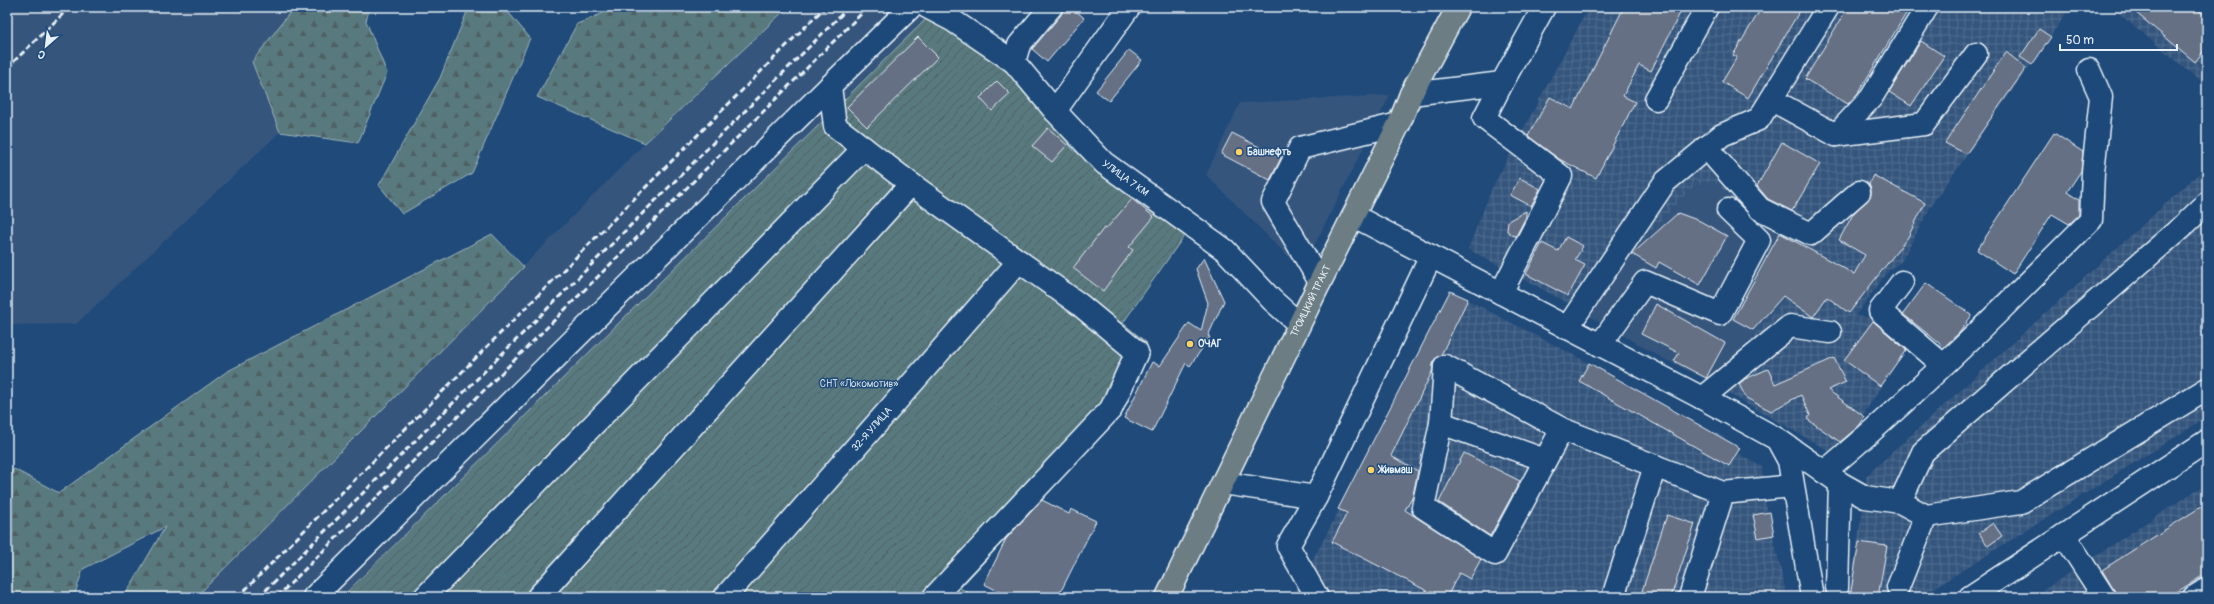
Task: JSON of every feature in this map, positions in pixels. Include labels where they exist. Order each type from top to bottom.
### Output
[{"type":"main road","name":"ТРОИЦКИЙ ТРАКТ","points":[[1167,597],[1299,324],[1399,124],[1411,94],[1458,7]]},
{"type":"street","points":[[314,597],[911,7]]},
{"type":"street","name":"УЛИЦА 7 КМ","points":[[928,7],[952,20],[1014,62],[1055,111],[1104,163],[1225,250],[1272,300],[1299,324]]},
{"type":"street","points":[[1014,62],[1019,45],[1051,7]]},
{"type":"street","points":[[1055,111],[1129,7]]},
{"type":"street","points":[[1501,293],[1561,176],[1484,118],[1544,7]]},
{"type":"street","points":[[1656,99],[1707,7]]},
{"type":"street","points":[[1567,328],[1665,182],[1722,135],[1759,118],[1772,100],[1828,7]]},
{"type":"street","points":[[1836,135],[1871,98],[1927,7]]},
{"type":"street","points":[[1772,100],[1836,135],[1924,124],[1976,54]]},
{"type":"street","points":[[1837,588],[1832,478],[1862,440],[2091,220],[2093,172],[2101,97],[2089,70]]},
{"type":"street","points":[[1411,94],[1502,83]]},
{"type":"street","points":[[830,86],[835,126],[911,184],[1079,304],[1137,352],[1111,409],[934,597]]},
{"type":"street","points":[[1320,282],[1273,202],[1296,155],[1300,148],[1399,124]]},
{"type":"street","points":[[425,597],[864,148]]},
{"type":"street","points":[[1706,148],[1760,209],[1811,234],[1859,192]]},
{"type":"street","points":[[538,597],[911,184]]},
{"type":"street","points":[[1900,502],[1923,452],[2184,225],[2207,202]]},
{"type":"street","points":[[1600,345],[1645,282],[1720,314],[1759,240],[1728,210]]},
{"type":"street","points":[[1354,216],[1702,398],[1777,440],[1832,478],[1865,497],[1900,502],[1926,516],[2021,502],[2207,389]]},
{"type":"street","points":[[1317,597],[1288,546],[1316,497],[1431,256]]},
{"type":"street","name":"32-Я УЛИЦА","points":[[725,597],[1019,261]]},
{"type":"street","points":[[1902,282],[1880,311],[1942,364]]},
{"type":"street","points":[[1702,398],[1790,326],[1830,332]]},
{"type":"street","points":[[1562,429],[1496,554],[1423,507],[1441,423],[1446,366],[1562,429],[1723,493],[1792,486]]},
{"type":"street","points":[[1441,423],[1545,460]]},
{"type":"street","points":[[1777,440],[1789,461],[1792,486],[1812,597]]},
{"type":"street","points":[[1970,597],[2207,441]]},
{"type":"street","points":[[1613,597],[1655,466]]},
{"type":"street","points":[[1223,483],[1316,497]]},
{"type":"street","points":[[1690,597],[1723,493]]},
{"type":"street","points":[[1898,587],[1926,516]]},
{"type":"street","points":[[2064,535],[2104,597]]},
{"type":"street","points":[[2194,597],[2207,589]]},
{"type":"shaded area","points":[[7,7],[294,7],[253,62],[280,132],[76,324],[7,325]]},
{"type":"shaded area","points":[[788,7],[938,7],[342,597],[196,597],[645,143]]},
{"type":"shaded area","points":[[1589,7],[2071,7],[1931,206],[1901,262],[1890,269],[1855,316],[1875,318],[1911,343],[1836,455],[1713,383],[1784,300],[1813,252],[1752,215],[1713,181],[1693,187],[1597,287],[1573,306],[1468,249],[1492,188]]},
{"type":"shaded area","points":[[2111,7],[2207,7],[2207,86]]},
{"type":"shaded area","points":[[1390,95],[1302,270],[1206,175],[1240,103]]},
{"type":"shaded area","points":[[2207,166],[2207,417],[1920,597],[1848,597],[1865,497],[1866,476]]},
{"type":"shaded area","points":[[1713,181],[1752,215],[1813,252],[1784,300],[1713,383],[1662,358],[1584,313],[1597,287],[1693,187]]},
{"type":"shaded area","points":[[1450,291],[1589,363],[1740,448],[1737,453],[1762,467],[1766,504],[1787,597],[1291,597],[1322,543]]},
{"type":"shaded area","points":[[2207,483],[2207,597],[2033,597]]},
{"type":"green space","points":[[294,7],[370,7],[366,21],[387,73],[358,143],[280,132],[252,62]]},
{"type":"green space","points":[[469,7],[504,7],[530,38],[472,173],[402,214],[379,185],[440,78]]},
{"type":"green space","points":[[618,7],[788,7],[645,143],[537,97],[577,24]]},
{"type":"green space","name":"СНТ «Локомотив»","points":[[938,7],[951,7],[1051,117],[1072,149],[1187,232],[1123,323],[1147,343],[1115,420],[960,588],[976,597],[342,597]]},
{"type":"green space","points":[[492,234],[524,267],[196,597],[124,597],[165,527],[83,569],[74,597],[7,597],[7,475],[14,469],[59,493],[226,372]]},
{"type":"building","points":[[1064,7],[1072,7],[1084,18],[1047,62],[1032,49],[1061,15]]},
{"type":"building","points":[[1624,7],[1683,7],[1651,71],[1639,65],[1623,96],[1635,102],[1596,178],[1559,159],[1528,136],[1550,97],[1573,109]]},
{"type":"building","points":[[1762,7],[1802,7],[1748,98],[1722,82],[1737,57],[1733,55]]},
{"type":"building","points":[[1848,7],[1910,7],[1858,93],[1848,104],[1805,79]]},
{"type":"building","points":[[2129,7],[2195,7],[2207,17],[2207,47],[2195,62]]},
{"type":"building","points":[[2039,29],[2051,37],[2032,65],[2020,57]]},
{"type":"building","points":[[918,37],[938,57],[867,127],[847,107]]},
{"type":"building","points":[[1921,41],[1944,56],[1911,106],[1889,92]]},
{"type":"building","points":[[1129,50],[1142,60],[1109,101],[1096,91]]},
{"type":"building","points":[[2006,52],[2026,68],[1966,154],[1945,143]]},
{"type":"building","points":[[997,81],[1010,94],[992,111],[980,98]]},
{"type":"building","points":[[1048,128],[1067,145],[1052,162],[1032,146]]},
{"type":"building","points":[[1232,133],[1281,158],[1270,180],[1221,154]]},
{"type":"building","points":[[2054,133],[2083,152],[2081,171],[2067,192],[2079,200],[2079,215],[2069,224],[2052,214],[2013,274],[1977,250]]},
{"type":"building","points":[[1782,142],[1820,164],[1792,211],[1768,199],[1757,186]]},
{"type":"building","points":[[1873,175],[1925,203],[1908,237],[1849,313],[1827,297],[1813,317],[1783,296],[1753,330],[1733,319],[1780,233],[1854,274],[1865,255],[1839,240],[1853,214],[1871,196],[1869,184]]},
{"type":"building","points":[[1520,178],[1540,189],[1531,206],[1510,195]]},
{"type":"building","points":[[1132,199],[1154,217],[1129,247],[1133,250],[1103,291],[1073,268],[1104,228],[1106,229]]},
{"type":"building","points":[[1526,211],[1526,217],[1516,236],[1512,235],[1507,231],[1508,221]]},
{"type":"building","points":[[1678,213],[1700,221],[1727,236],[1700,285],[1659,262],[1656,268],[1632,254]]},
{"type":"building","points":[[1566,237],[1583,246],[1575,260],[1585,265],[1568,296],[1526,274],[1542,243],[1558,251]]},
{"type":"building","points":[[1204,258],[1224,301],[1208,336],[1210,337],[1190,366],[1186,363],[1152,432],[1124,418],[1152,362],[1160,366],[1189,323],[1201,331],[1208,303],[1196,269]]},
{"type":"building","points":[[1926,283],[1972,315],[1960,332],[1944,347],[1903,314]]},
{"type":"building","points":[[1450,291],[1468,299],[1441,355],[1434,360],[1432,372],[1391,456],[1418,471],[1413,495],[1405,510],[1481,559],[1470,579],[1459,573],[1447,597],[1439,597],[1332,542],[1347,513],[1338,509]]},
{"type":"building","points":[[1656,304],[1725,343],[1706,378],[1674,361],[1679,353],[1641,334]]},
{"type":"building","points":[[1873,321],[1906,350],[1880,386],[1844,360]]},
{"type":"building","points":[[1834,358],[1846,382],[1828,390],[1865,417],[1859,426],[1840,442],[1807,419],[1810,415],[1801,395],[1771,411],[1746,398],[1739,384],[1745,379],[1768,369],[1775,384]]},
{"type":"building","points":[[1589,363],[1740,448],[1729,466],[1579,381]]},
{"type":"building","points":[[1464,453],[1520,481],[1490,536],[1439,502]]},
{"type":"building","points":[[1042,500],[1069,514],[1071,509],[1096,521],[1058,597],[1010,597],[984,584],[1006,539]]},
{"type":"building","points":[[2207,503],[2207,573],[2169,597],[2116,597],[2114,590],[2102,570]]},
{"type":"building","points":[[1770,512],[1774,535],[1758,538],[1753,515]]},
{"type":"building","points":[[1667,515],[1695,524],[1671,597],[1640,597]]},
{"type":"building","points":[[1993,523],[2002,536],[1988,546],[1979,533]]},
{"type":"building","points":[[1859,542],[1887,546],[1878,597],[1850,597]]},
{"type":"railway","points":[[7,68],[70,7]]},
{"type":"railway","points":[[238,597],[825,7]]},
{"type":"railway","points":[[259,597],[849,7]]},
{"type":"railway","points":[[277,597],[868,7]]},
{"type":"place","name":"Башнефть","points":[[1239,152]]},
{"type":"place","name":"ОЧАГ","points":[[1190,344]]},
{"type":"place","name":"Живмаш","points":[[1371,470]]}]
